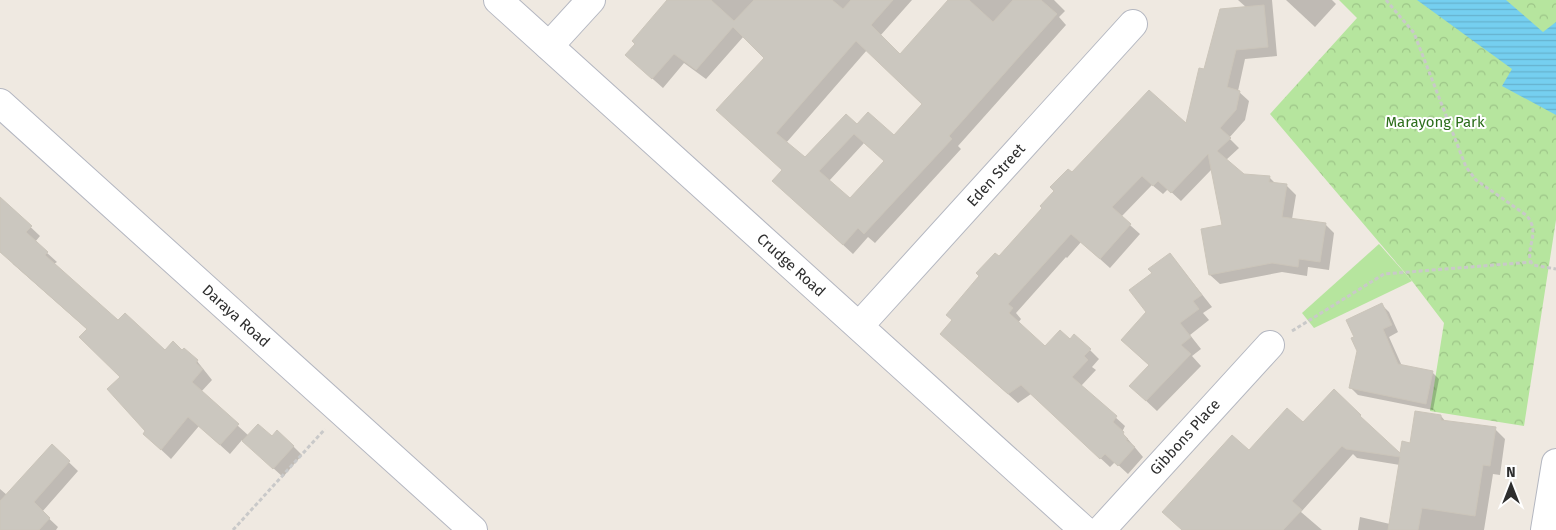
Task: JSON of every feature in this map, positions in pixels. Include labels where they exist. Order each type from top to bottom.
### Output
[{"type":"street","name":"Crudge Road","points":[[498,0],[1084,530]]},
{"type":"street","points":[[549,46],[591,0]]},
{"type":"street","name":"Eden Street","points":[[860,326],[1133,24]]},
{"type":"street","name":"Daraya Road","points":[[0,103],[473,530]]},
{"type":"street","name":"Gibbons Place","points":[[1101,530],[1270,345]]},
{"type":"street","points":[[1546,530],[1556,464]]},
{"type":"path","points":[[1386,0],[1414,33],[1466,167],[1476,180],[1526,215],[1532,222],[1534,229],[1531,262]]},
{"type":"path","points":[[1270,345],[1384,274],[1531,262],[1533,265],[1555,269]]},
{"type":"path","points":[[233,530],[325,428]]},
{"type":"green space","name":"Marayong Park","points":[[1339,0],[1556,0],[1556,220],[1524,426],[1430,411],[1444,323],[1412,281],[1270,114],[1357,18]]},
{"type":"green space","points":[[1379,244],[1412,281],[1314,328],[1302,313]]},
{"type":"water","points":[[1417,0],[1506,0],[1543,32],[1556,22],[1556,115],[1502,86],[1512,69]]},
{"type":"building","points":[[667,0],[711,0],[734,21],[754,0],[832,0],[843,9],[851,0],[893,0],[871,25],[900,54],[948,0],[969,0],[993,22],[1013,0],[1041,0],[1057,14],[949,136],[952,139],[864,234],[858,228],[843,245],[772,181],[782,170],[716,110],[764,58],[733,27],[696,70],[674,54],[652,79],[625,55],[635,44],[632,41]],"holes":[[[856,41],[922,104],[894,135],[868,112],[857,124],[846,114],[805,157],[776,133]],[[854,134],[884,161],[850,198],[819,171]]]},
{"type":"building","points":[[1264,5],[1268,47],[1236,50],[1227,87],[1240,91],[1236,110],[1220,128],[1231,138],[1217,151],[1244,174],[1270,176],[1269,182],[1287,184],[1282,217],[1326,223],[1320,262],[1299,259],[1298,267],[1272,263],[1209,275],[1201,229],[1222,225],[1208,154],[1171,193],[1158,181],[1153,186],[1142,176],[1112,207],[1131,224],[1100,259],[1071,234],[1008,304],[1013,308],[1009,313],[1045,346],[1060,330],[1070,339],[1074,334],[1091,349],[1084,356],[1088,360],[1072,377],[1117,416],[1113,422],[1124,432],[1123,434],[1128,439],[1126,440],[1135,447],[1118,466],[1105,454],[1100,459],[1021,385],[1008,394],[940,334],[952,320],[946,315],[979,276],[976,273],[995,253],[999,256],[1042,208],[1040,206],[1054,191],[1050,187],[1068,169],[1072,172],[1149,90],[1186,123],[1199,68],[1204,69],[1220,9]]},
{"type":"building","points":[[0,197],[32,226],[26,232],[48,252],[45,255],[118,320],[125,313],[165,350],[173,341],[182,350],[184,348],[198,360],[196,363],[203,369],[192,382],[239,424],[220,445],[188,417],[161,450],[143,434],[145,431],[107,389],[120,377],[79,337],[87,329],[0,252]]},
{"type":"building","points":[[1170,253],[1202,295],[1193,301],[1199,309],[1180,323],[1191,337],[1181,345],[1191,354],[1146,401],[1129,386],[1149,365],[1121,340],[1146,312],[1129,290],[1152,273],[1148,269]]},
{"type":"building","points":[[1382,303],[1392,325],[1383,329],[1398,364],[1433,371],[1426,404],[1349,388],[1357,351],[1351,338],[1354,337],[1346,320]]},
{"type":"building","points":[[1334,389],[1400,453],[1402,441],[1410,443],[1415,411],[1441,415],[1441,420],[1496,427],[1490,466],[1483,465],[1475,516],[1422,508],[1418,530],[1388,530],[1400,457],[1346,449],[1342,446],[1292,501],[1302,510],[1283,530],[1182,530],[1162,512],[1232,435],[1249,450],[1287,408],[1303,422]]},
{"type":"building","points":[[258,424],[272,436],[277,430],[294,446],[273,469],[242,441]]},
{"type":"building","points":[[52,444],[70,461],[34,502],[50,518],[39,530],[0,530],[0,501]]}]
